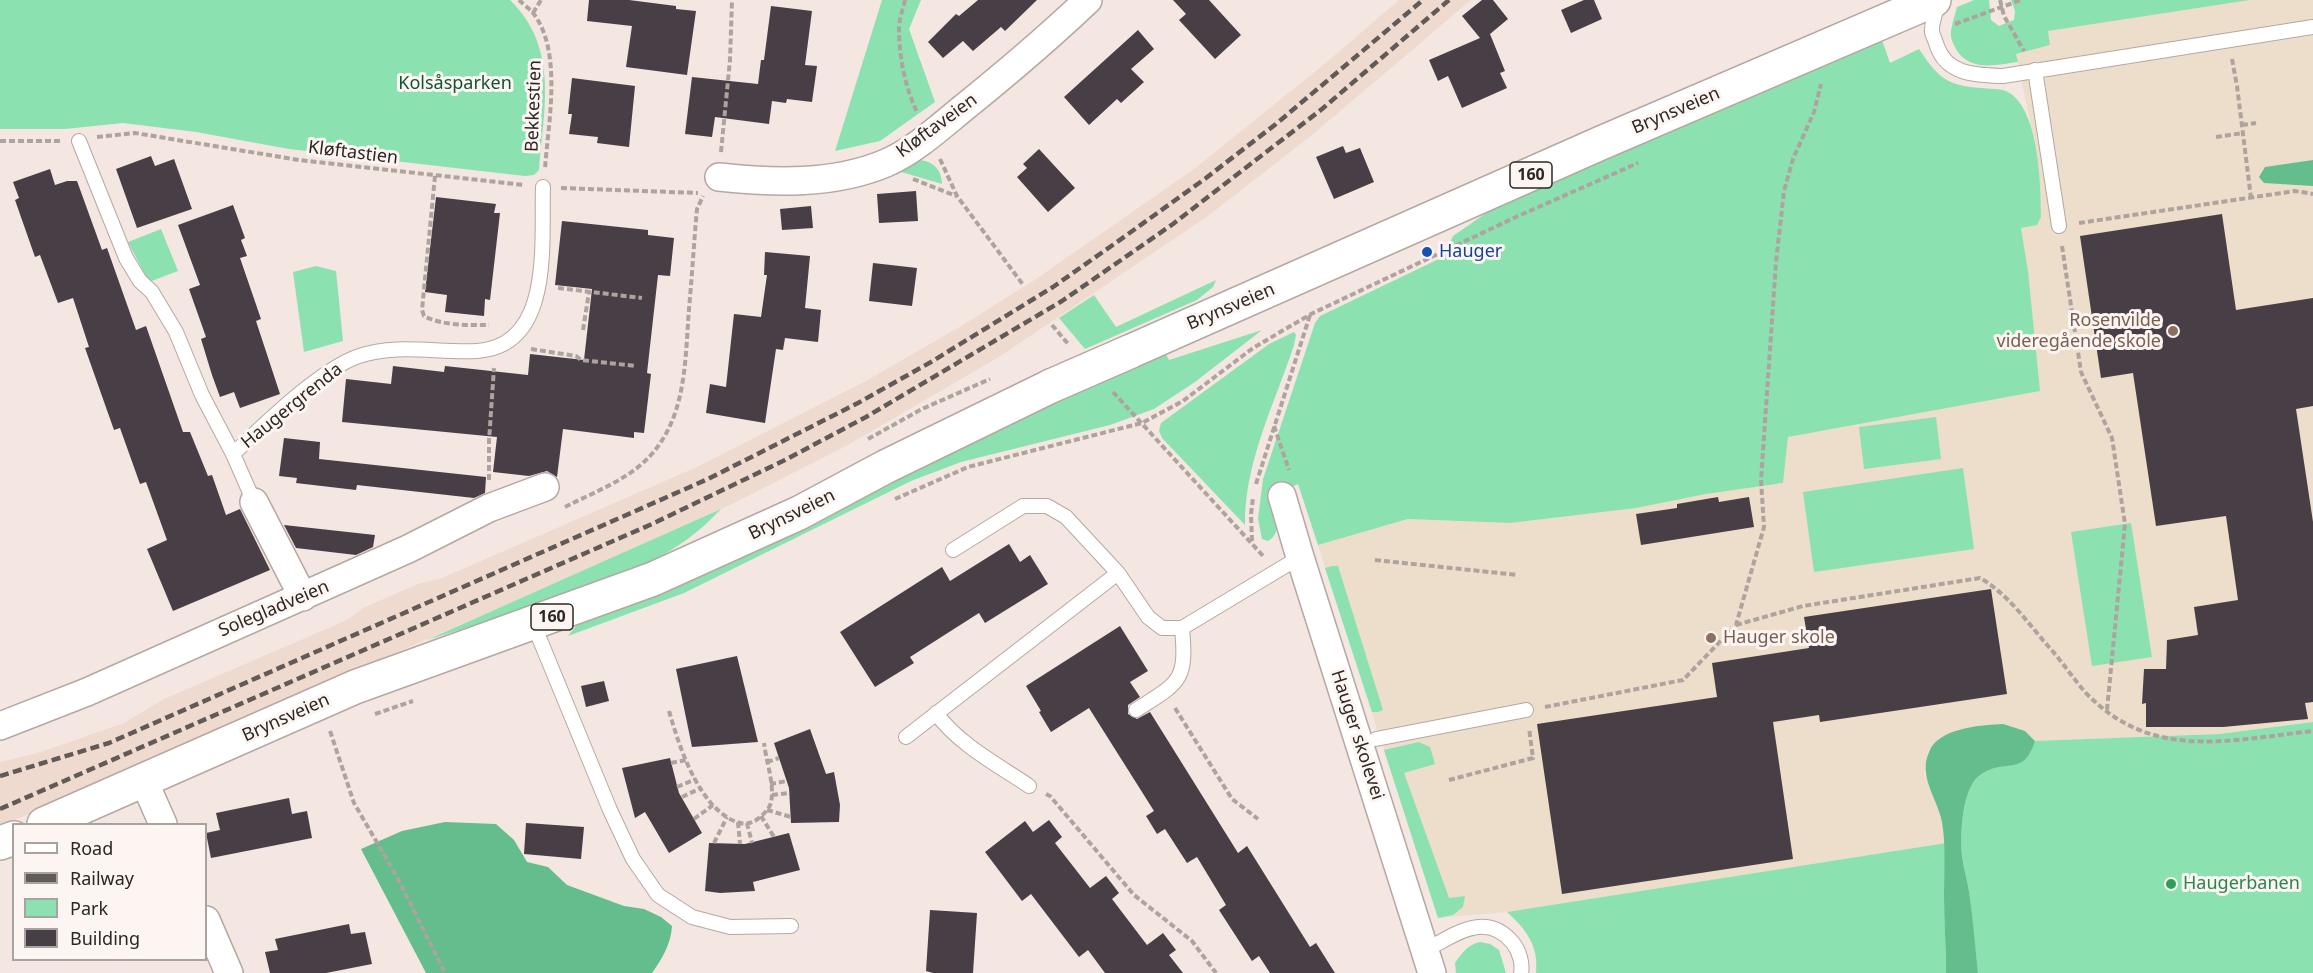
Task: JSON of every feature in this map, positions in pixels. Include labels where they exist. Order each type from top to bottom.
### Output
[{"type":"main road","name":"Brynsveien","points":[[49,823],[355,687],[653,579],[746,537],[1051,386],[1601,143],[1933,16]]},
{"type":"street","name":"Kløftaveien","points":[[712,185],[790,182],[835,177],[886,163],[929,136],[1038,47],[1088,0]]},
{"type":"street","name":"Hauger skolevei","points":[[1287,486],[1300,557],[1429,961]]},
{"type":"street","name":"Solegladveien","points":[[0,726],[87,692],[408,549],[489,508],[545,487]]},
{"type":"street","name":"Haugergrenda","points":[[254,502],[303,597]]},
{"type":"street","points":[[144,781],[162,823]]},
{"type":"street","points":[[207,922],[229,973]]},
{"type":"lane","points":[[1939,0],[1933,16],[1941,56],[1947,64],[1957,70],[1976,75],[2003,76],[2313,27]]},
{"type":"lane","points":[[2035,70],[2059,226]]},
{"type":"lane","name":"Haugergrenda","points":[[79,141],[126,258],[140,281],[152,292],[176,332],[202,395],[233,454],[254,502]]},
{"type":"lane","points":[[502,344],[523,326],[540,285],[543,187]]},
{"type":"lane","name":"Haugergrenda","points":[[233,454],[277,413],[334,368],[357,357],[380,350],[409,348],[478,351],[502,344]]},
{"type":"lane","points":[[953,550],[1023,506],[1047,506],[1066,517],[1118,573],[1148,617],[1162,628],[1182,628],[1300,557]]},
{"type":"lane","points":[[906,737],[1118,573]]},
{"type":"lane","points":[[533,623],[610,810],[633,859],[658,895],[692,917],[730,927],[791,927]]},
{"type":"lane","points":[[1136,710],[1165,692],[1180,676],[1184,667],[1182,628]]},
{"type":"lane","points":[[1376,739],[1526,710]]},
{"type":"lane","points":[[936,713],[943,723],[971,745],[1029,786]]},
{"type":"lane","points":[[1429,961],[1467,928],[1490,927],[1512,941],[1519,951],[1521,973]]},
{"type":"path","name":"Bekkestien","points":[[519,0],[533,13],[542,29],[549,52],[551,74],[543,187]]},
{"type":"path","points":[[533,13],[541,0]]},
{"type":"path","points":[[712,185],[730,60],[732,0]]},
{"type":"path","points":[[905,0],[899,26],[902,66],[911,99],[957,196],[1024,286]]},
{"type":"path","points":[[2000,0],[2004,16],[2035,70]]},
{"type":"path","points":[[1933,16],[2001,7],[2021,0]]},
{"type":"path","points":[[2228,40],[2238,86],[2251,198]]},
{"type":"path","points":[[1810,88],[1832,79]]},
{"type":"path","points":[[1449,780],[1533,758],[1526,710],[1683,680],[1736,625],[1764,527],[1761,480],[1776,262],[1784,191],[1793,159],[1814,112],[1821,84]]},
{"type":"path","points":[[2242,125],[2256,123]]},
{"type":"path","name":"Kløftastien","points":[[0,141],[79,141],[106,135],[135,133],[299,160],[543,187],[712,185]]},
{"type":"path","points":[[2216,137],[2243,133]]},
{"type":"path","points":[[891,501],[968,467],[1142,423],[1183,401],[1253,348],[1311,314],[1647,159]]},
{"type":"path","points":[[886,163],[901,178],[925,183],[957,196]]},
{"type":"path","points":[[435,176],[422,310],[424,316],[433,320],[455,323],[495,325],[530,313]]},
{"type":"path","points":[[2107,710],[2125,524],[2112,438],[2081,372],[2059,226],[2295,191],[2313,194]]},
{"type":"path","points":[[540,285],[642,298]]},
{"type":"path","points":[[583,330],[589,292]]},
{"type":"path","points":[[1142,423],[1252,542],[1251,514],[1257,477],[1311,314]]},
{"type":"path","points":[[1052,325],[1067,343]]},
{"type":"path","points":[[489,508],[489,441],[502,344],[576,356],[581,360],[636,366]]},
{"type":"path","points":[[1274,425],[1287,486]]},
{"type":"path","points":[[1375,560],[1518,576]]},
{"type":"path","points":[[1736,625],[1803,606],[1980,578],[1995,587],[2086,692],[2130,726],[2156,737],[2184,741],[2228,740],[2313,731]]},
{"type":"path","points":[[1165,692],[1232,799],[1258,819]]},
{"type":"path","points":[[370,716],[423,697]]},
{"type":"path","points":[[669,711],[677,740],[701,788],[713,805],[727,817],[738,822],[747,824],[758,820],[771,804],[772,795],[764,743]]},
{"type":"path","points":[[328,725],[354,803],[397,877],[445,973]]},
{"type":"path","points":[[767,762],[779,758]]},
{"type":"path","points":[[671,763],[686,760]]},
{"type":"path","points":[[677,787],[696,779]]},
{"type":"path","points":[[770,784],[787,781]]},
{"type":"path","points":[[1029,786],[1050,796],[1134,895],[1192,941],[1216,973]]},
{"type":"path","points":[[682,797],[701,788]]},
{"type":"path","points":[[772,795],[790,793]]},
{"type":"path","points":[[694,819],[713,805]]},
{"type":"path","points":[[767,810],[791,817]]},
{"type":"path","points":[[761,816],[774,837]]},
{"type":"path","points":[[714,843],[727,817]]},
{"type":"path","points":[[738,822],[740,844]]},
{"type":"path","points":[[747,824],[752,843]]},
{"type":"shaded area","points":[[1399,0],[1471,0],[1312,135],[1208,216],[999,357],[846,446],[732,504],[198,739],[88,790],[0,826],[0,762],[38,753],[124,723],[164,699],[331,627],[350,618],[363,608],[418,584],[442,578],[697,467],[864,382],[963,325],[1036,279],[1194,169],[1327,62]]},
{"type":"shaded area","points":[[2250,0],[2313,0],[2313,722],[2219,734],[2035,741],[2025,731],[1929,749],[1924,772],[1941,816],[1946,843],[1507,912],[1438,918],[1318,545],[1409,519],[1510,523],[1636,508],[1706,494],[1783,483],[1788,437],[2039,391],[2028,271],[2021,228],[2041,206],[2036,150],[2016,54],[2050,45],[2048,31]]},
{"type":"green space","name":"Kolsåsparken","points":[[0,0],[510,0],[526,19],[536,38],[542,59],[545,102],[539,170],[534,175],[525,176],[289,149],[196,132],[123,123],[65,129],[0,129]]},
{"type":"green space","points":[[882,0],[921,0],[909,29],[935,102],[880,141],[835,151]]},
{"type":"green space","points":[[1974,0],[1989,0],[1991,20],[1999,26],[2014,20],[2015,11],[2011,0],[2250,0],[2048,31],[2050,45],[2016,54],[2018,62],[1984,65],[1968,61],[1961,56],[1951,38],[1951,28],[1957,7]]},
{"type":"green space","points":[[1882,40],[1890,63],[1919,49],[1937,73],[1944,78],[1959,85],[2008,92],[2018,101],[2026,114],[2032,131],[2039,168],[2041,217],[2037,225],[2021,228],[2028,271],[2040,391],[1788,437],[1783,483],[1706,494],[1636,508],[1510,523],[1408,519],[1318,545],[1298,484],[1269,498],[1277,527],[1273,537],[1268,541],[1262,539],[1258,519],[1263,479],[1315,323],[1320,316],[1443,257],[1453,236],[1492,209]]},
{"type":"green space","points":[[917,160],[935,166],[942,179],[942,184],[898,171]]},
{"type":"green space","points":[[2313,160],[2313,186],[2264,183],[2259,177],[2265,167]]},
{"type":"green space","points":[[161,229],[178,271],[149,282],[128,242]]},
{"type":"green space","points":[[316,266],[336,271],[343,341],[304,352],[293,272]]},
{"type":"green space","points":[[1216,280],[1213,287],[1197,300],[1085,349],[1059,318],[1094,295],[1116,327]]},
{"type":"green space","points":[[1262,330],[1195,382],[1154,409],[1110,425],[961,462],[911,481],[684,593],[568,636],[585,620],[1011,420],[1166,354],[1169,360]]},
{"type":"green space","points":[[1294,332],[1296,335],[1294,345],[1255,456],[1246,502],[1245,525],[1162,438],[1159,431],[1161,423],[1269,344]]},
{"type":"green space","points":[[1936,417],[1941,459],[1864,469],[1859,427]]},
{"type":"green space","points":[[1963,468],[1974,549],[1814,572],[1803,492]]},
{"type":"green space","points":[[721,509],[688,539],[654,560],[538,604],[427,640]]},
{"type":"green space","points":[[2131,523],[2152,657],[2092,666],[2071,532]]},
{"type":"green space","points":[[1338,566],[1383,710],[1378,712],[1372,712],[1325,568]]},
{"type":"green space","name":"Haugerbanen","points":[[2313,722],[2313,973],[1978,973],[1961,836],[1963,813],[1969,791],[1979,776],[1997,767],[2019,763],[2025,759],[2035,741],[2219,734]]},
{"type":"green space","points":[[2003,724],[2025,731],[2035,741],[2025,760],[2019,764],[1988,770],[1973,782],[1969,791],[1963,813],[1961,846],[1978,973],[1946,973],[1943,831],[1940,813],[1927,779],[1926,761],[1934,744],[1951,733],[1983,725]]},
{"type":"green space","points":[[1419,742],[1430,747],[1435,764],[1404,773],[1449,898],[1465,896],[1463,907],[1453,915],[1438,918],[1384,750]]},
{"type":"green space","points":[[445,822],[496,824],[514,840],[527,862],[548,867],[567,885],[624,906],[644,909],[661,917],[672,926],[671,933],[665,951],[652,973],[426,973],[361,849],[402,831]]},
{"type":"green space","points":[[1946,843],[1944,892],[1946,973],[1536,973],[1535,954],[1530,939],[1507,912]]},
{"type":"green space","points":[[1480,942],[1490,944],[1499,950],[1506,973],[1456,973],[1455,963],[1460,956],[1468,947]]},
{"type":"building","points":[[589,0],[629,0],[696,11],[687,75],[626,67],[632,26],[587,21]]},
{"type":"building","points":[[978,0],[1037,0],[1005,31],[1001,27],[973,51],[963,41],[943,58],[928,42],[956,14],[959,16]]},
{"type":"building","points":[[1173,0],[1209,0],[1241,35],[1215,59],[1179,20],[1186,14]]},
{"type":"building","points":[[1482,0],[1493,0],[1508,19],[1490,34],[1505,71],[1500,73],[1507,88],[1462,108],[1448,76],[1438,81],[1429,60],[1480,38],[1462,16]]},
{"type":"building","points":[[1584,0],[1594,0],[1602,19],[1571,33],[1561,10]]},
{"type":"building","points":[[771,6],[812,11],[805,65],[817,66],[812,102],[787,99],[786,103],[772,101],[769,124],[715,117],[712,137],[685,134],[692,77],[758,84],[761,60],[764,60]]},
{"type":"building","points":[[1138,30],[1154,49],[1131,69],[1144,82],[1121,103],[1117,99],[1089,125],[1064,97]]},
{"type":"building","points":[[572,78],[635,86],[629,147],[597,143],[598,137],[569,134],[572,114],[568,114]]},
{"type":"building","points":[[1343,146],[1346,153],[1360,148],[1374,182],[1334,199],[1316,157]]},
{"type":"building","points":[[1039,149],[1075,188],[1048,212],[1017,177],[1027,168],[1023,164]]},
{"type":"building","points":[[151,156],[155,166],[174,159],[192,209],[137,228],[116,169]]},
{"type":"building","points":[[50,169],[55,185],[77,181],[102,250],[107,248],[136,330],[146,326],[183,432],[190,432],[208,476],[212,475],[226,515],[240,509],[270,570],[173,611],[147,549],[167,540],[146,482],[140,484],[120,428],[114,430],[85,348],[89,347],[73,298],[58,303],[40,255],[35,257],[15,200],[19,198],[13,182]]},
{"type":"building","points":[[916,191],[918,221],[879,223],[877,194]]},
{"type":"building","points":[[436,197],[496,204],[494,213],[500,213],[490,300],[485,299],[484,316],[445,312],[447,295],[425,292]]},
{"type":"building","points":[[233,205],[245,238],[241,240],[247,256],[240,258],[261,319],[256,321],[280,394],[240,408],[234,392],[220,397],[212,375],[201,339],[206,337],[189,289],[200,285],[178,225]]},
{"type":"building","points":[[811,206],[813,228],[782,230],[780,209]]},
{"type":"building","points":[[2222,214],[2236,310],[2313,298],[2313,406],[2296,409],[2313,522],[2313,702],[2305,703],[2308,719],[2223,727],[2146,727],[2146,703],[2142,704],[2144,669],[2166,669],[2167,640],[2198,635],[2194,607],[2238,600],[2226,516],[2156,526],[2133,373],[2101,378],[2080,236]]},
{"type":"building","points":[[562,221],[648,230],[648,235],[674,238],[670,276],[658,275],[647,373],[651,374],[644,433],[634,432],[634,438],[563,429],[557,477],[547,471],[529,476],[493,472],[497,437],[342,422],[346,379],[391,384],[393,366],[444,372],[445,366],[528,375],[530,354],[584,360],[592,289],[555,285]]},
{"type":"building","points":[[765,252],[810,256],[805,308],[821,310],[818,342],[785,338],[783,350],[776,349],[765,423],[706,413],[710,384],[726,387],[734,314],[761,317],[767,275],[764,275]]},
{"type":"building","points":[[873,263],[917,268],[912,306],[869,301]]},
{"type":"building","points":[[284,438],[320,442],[319,459],[486,477],[485,493],[474,498],[357,485],[356,490],[296,483],[297,478],[279,476]]},
{"type":"building","points":[[1718,497],[1719,502],[1749,497],[1754,527],[1641,545],[1636,514],[1677,508],[1677,504]]},
{"type":"building","points":[[284,525],[375,535],[373,547],[356,555],[296,548]]},
{"type":"building","points":[[1009,544],[1020,562],[1030,555],[1048,584],[985,623],[979,613],[910,657],[914,663],[875,687],[840,632],[942,567],[950,581]]},
{"type":"building","points":[[1991,589],[2007,694],[1820,722],[1819,715],[1773,722],[1793,859],[1562,894],[1537,724],[1717,697],[1712,663],[1809,648],[1804,617]]},
{"type":"building","points":[[1120,626],[1148,671],[1130,682],[1140,697],[1128,705],[1128,714],[1137,719],[1150,712],[1238,853],[1247,846],[1310,947],[1316,943],[1335,973],[1270,973],[1259,956],[1252,961],[1219,910],[1226,905],[1197,857],[1187,863],[1165,829],[1157,834],[1146,816],[1154,811],[1089,708],[1051,732],[1026,686]]},
{"type":"building","points":[[737,656],[758,742],[692,747],[676,669]]},
{"type":"building","points":[[604,681],[609,701],[586,707],[581,686]]},
{"type":"building","points":[[810,729],[826,774],[834,772],[840,805],[839,822],[791,823],[789,788],[774,743]]},
{"type":"building","points":[[670,758],[679,793],[702,833],[669,853],[645,812],[635,818],[622,768]]},
{"type":"building","points":[[289,798],[292,814],[307,811],[312,838],[211,858],[207,833],[220,830],[216,813]]},
{"type":"building","points":[[1049,820],[1062,837],[1055,843],[1090,888],[1106,876],[1119,893],[1112,899],[1147,945],[1163,933],[1176,950],[1169,955],[1183,973],[1105,973],[1088,950],[1079,957],[1031,894],[1022,901],[985,852],[1025,821],[1033,832]]},
{"type":"building","points":[[526,823],[584,827],[581,859],[524,854]]},
{"type":"building","points":[[789,833],[800,870],[753,882],[755,891],[720,893],[705,891],[709,843],[745,844]]},
{"type":"building","points":[[930,910],[977,913],[973,973],[926,971]]},
{"type":"building","points":[[349,924],[351,934],[365,932],[372,964],[326,973],[270,973],[265,952],[278,950],[275,939]]},
{"type":"railway","points":[[0,776],[109,743],[708,479],[858,403],[931,362],[1053,287],[1117,242],[1276,124],[1423,0]]},
{"type":"railway","points":[[0,809],[652,524],[785,460],[866,417],[1062,301],[1173,224],[1322,109],[1449,0]]},
{"type":"place","name":"Hauger","points":[[1427,252]]},
{"type":"place","name":"Rosenvilde videregående skole","points":[[2173,331]]},
{"type":"place","name":"Hauger skole","points":[[1711,638]]},
{"type":"place","name":"Haugerbanen","points":[[2171,884]]}]
